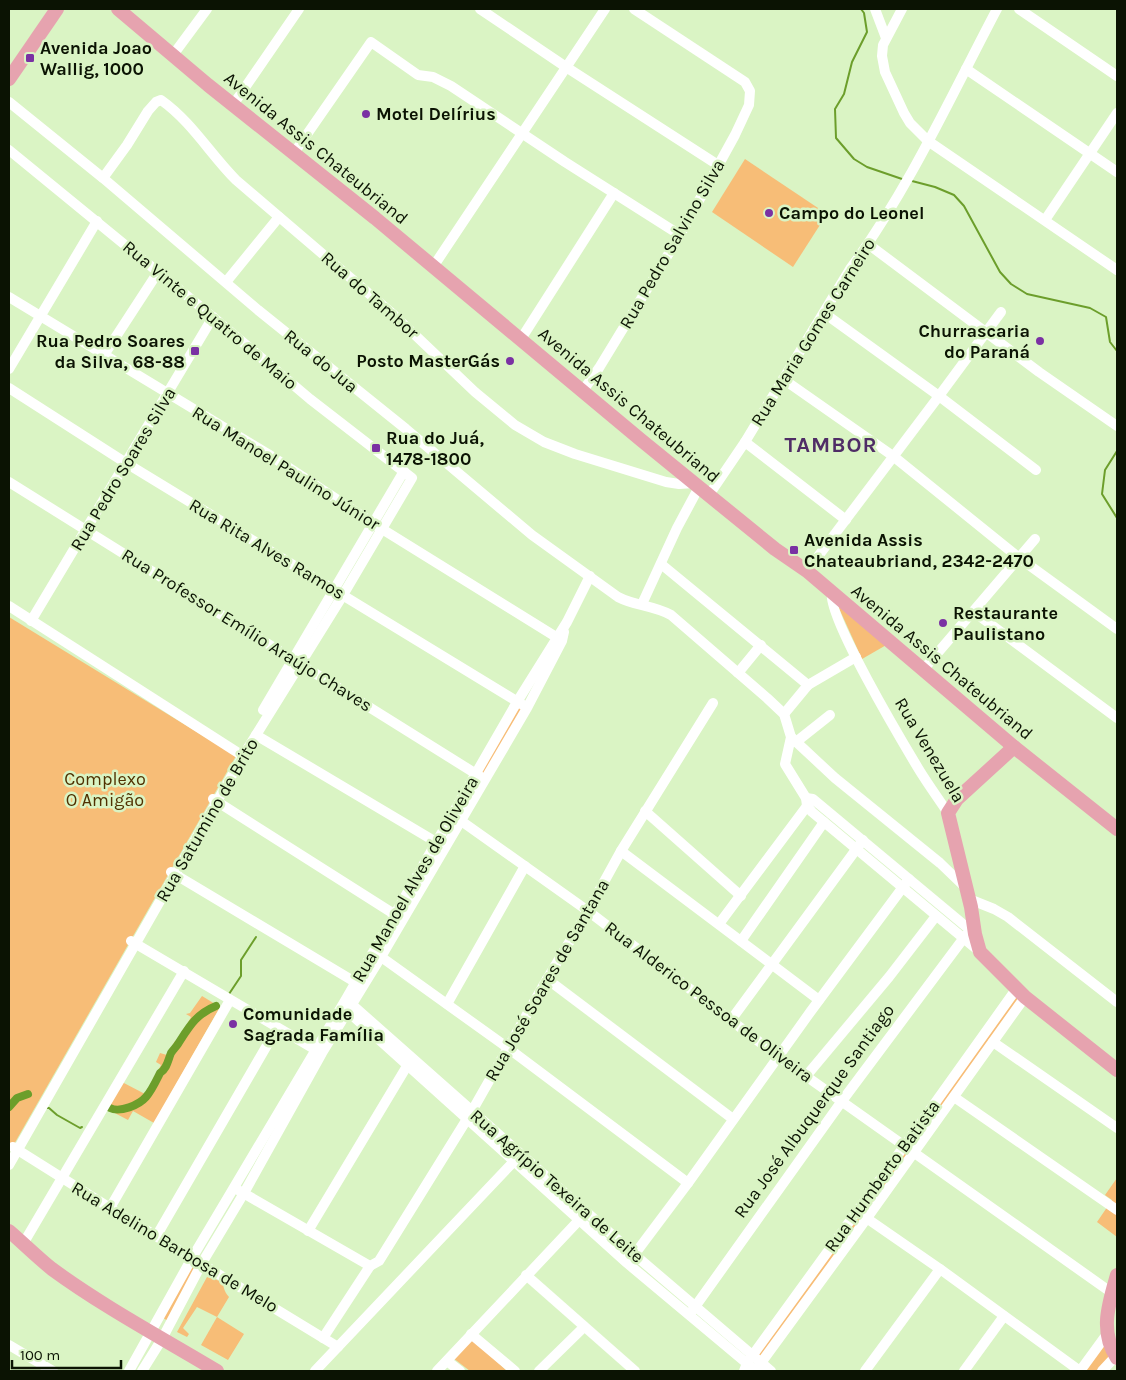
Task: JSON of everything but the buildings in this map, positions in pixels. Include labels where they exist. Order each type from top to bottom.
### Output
[{"type":"main road","points":[[9,79],[57,9]]},
{"type":"main road","name":"Avenida Assis Chateubriand","points":[[123,10],[173,55],[521,339],[582,392],[776,549],[807,571],[1014,747],[1117,829]]},
{"type":"main road","points":[[948,813],[958,799],[1014,747]]},
{"type":"main road","name":"Rua Venezuela","points":[[948,813],[967,894],[969,934]]},
{"type":"main road","points":[[969,934],[980,952],[1021,992],[1117,1070]]},
{"type":"main road","points":[[9,1231],[50,1267],[73,1284],[217,1371]]},
{"type":"main road","points":[[1116,1357],[1107,1334],[1107,1314],[1117,1274]]},
{"type":"street","points":[[173,55],[207,9]]},
{"type":"street","points":[[234,105],[299,9]]},
{"type":"street","points":[[480,9],[718,165]]},
{"type":"street","points":[[433,267],[605,9]]},
{"type":"street","name":"Rua Pedro Salvino Silva","points":[[582,392],[599,368],[680,235],[735,135],[748,105],[750,91],[744,82],[634,9]]},
{"type":"street","points":[[874,9],[886,38]]},
{"type":"street","points":[[902,9],[886,38],[882,56],[885,72],[910,123],[928,141],[1117,270]]},
{"type":"street","name":"Rua Maria Gomes Carneiro","points":[[642,604],[700,488],[744,442],[911,172],[997,9]]},
{"type":"street","points":[[1018,9],[1117,76]]},
{"type":"street","points":[[294,153],[371,42],[418,74],[433,77],[451,86],[680,235]]},
{"type":"street","points":[[966,69],[1117,172]]},
{"type":"street","name":"Rua do Tambor","points":[[103,178],[127,145],[148,111],[156,102],[161,100],[188,123],[222,166],[236,180],[256,195],[279,217],[394,315],[488,403],[528,434],[603,464],[666,482],[687,484],[700,488]]},
{"type":"street","name":"Rua do Jua","points":[[9,102],[532,535],[625,601],[662,610],[784,714]]},
{"type":"street","points":[[1046,220],[1117,113]]},
{"type":"street","name":"Rua Vinte e Quatro de Maio","points":[[9,150],[214,317],[310,399],[412,478]]},
{"type":"street","points":[[521,339],[614,193]]},
{"type":"street","points":[[226,282],[279,217]]},
{"type":"street","points":[[9,369],[97,221]]},
{"type":"street","points":[[868,244],[1038,372],[1117,426]]},
{"type":"street","points":[[104,354],[158,272]]},
{"type":"street","name":"Rua Manoel Paulino Júnior","points":[[9,297],[39,317],[104,354],[268,454],[377,526],[559,639]]},
{"type":"street","points":[[807,571],[1001,312]]},
{"type":"street","points":[[824,313],[939,396],[1036,470]]},
{"type":"street","name":"Rua Pedro Soares Silva","points":[[31,620],[214,317]]},
{"type":"street","points":[[784,379],[893,456],[1018,557],[1117,629]]},
{"type":"street","name":"Rua Rita Alves Ramos","points":[[9,388],[126,463],[527,708]]},
{"type":"street","points":[[744,442],[846,520]]},
{"type":"street","name":"Rua Satumino de Brito","points":[[9,1165],[13,1149],[240,755],[297,661],[343,595],[404,471]]},
{"type":"street","name":"Rua Satumino de Brito","points":[[240,755],[256,735],[334,590],[412,478]]},
{"type":"street","name":"Rua Professor Emílio Araújo Chaves","points":[[9,482],[485,779]]},
{"type":"street","points":[[923,670],[1035,539]]},
{"type":"street","points":[[661,564],[808,685]]},
{"type":"street","name":"Rua Manoel Alves de Oliveira","points":[[129,1371],[158,1336],[221,1232],[239,1191],[319,1052],[457,818],[485,779],[527,708],[590,576]]},
{"type":"street","name":"Rua Venezuela","points":[[832,593],[832,606],[856,657],[898,736],[948,813]]},
{"type":"street","points":[[9,606],[240,755]]},
{"type":"street","points":[[974,612],[1117,718]]},
{"type":"street","name":"Rua Manoel Alves de Oliveira","points":[[347,1005],[355,982],[377,954],[394,914],[436,842],[457,818],[476,773],[517,702],[559,639]]},
{"type":"street","points":[[738,673],[761,645]]},
{"type":"street","points":[[856,657],[808,685],[784,714],[794,739],[834,778],[940,863],[967,894],[1008,917],[1117,1002]]},
{"type":"street","name":"Rua José Soares de Santana","points":[[370,1266],[377,1264],[382,1258],[470,1116],[621,851],[713,703]]},
{"type":"street","points":[[830,715],[794,739],[785,764],[808,801],[824,822],[902,888],[936,916],[969,934]]},
{"type":"street","points":[[256,735],[436,842]]},
{"type":"street","points":[[214,800],[394,914]]},
{"type":"street","points":[[808,801],[863,840],[969,934]]},
{"type":"street","points":[[719,924],[808,801]]},
{"type":"street","points":[[645,811],[740,896]]},
{"type":"street","name":"Rua Alderico Pessoa de Oliveira","points":[[457,818],[588,911],[779,1056],[1112,1293]]},
{"type":"street","points":[[741,941],[824,822]]},
{"type":"street","points":[[731,1020],[863,840]]},
{"type":"street","points":[[621,851],[819,1000]]},
{"type":"street","points":[[447,1004],[525,866]]},
{"type":"street","points":[[172,873],[355,982]]},
{"type":"street","points":[[631,1259],[688,1184],[819,1000],[909,879]]},
{"type":"street","points":[[807,1075],[889,977],[936,916]]},
{"type":"street","name":"Rua José Albuquerque Santiago","points":[[693,1311],[842,1101],[969,934]]},
{"type":"street","points":[[133,942],[319,1052]]},
{"type":"street","points":[[377,954],[508,1048],[688,1184]]},
{"type":"street","points":[[23,1244],[184,971]]},
{"type":"street","points":[[547,979],[733,1119]]},
{"type":"street","name":"Rua Humberto Batista","points":[[753,1366],[857,1211],[954,1096],[993,1042],[1021,992]]},
{"type":"street","name":"Rua Humberto Batista","points":[[753,1366],[867,1218],[910,1148],[1021,992]]},
{"type":"street","points":[[110,1208],[230,1000]]},
{"type":"street","name":"Rua Agrípio Texeira de Leite","points":[[347,1005],[582,1216],[693,1311],[753,1366],[771,1371]]},
{"type":"street","points":[[157,1235],[277,1028]]},
{"type":"street","points":[[993,1042],[1117,1128]]},
{"type":"street","points":[[308,1231],[409,1062]]},
{"type":"street","points":[[954,1096],[1117,1210]]},
{"type":"street","name":"Rua Adelino Barbosa de Melo","points":[[13,1149],[338,1347]]},
{"type":"street","points":[[315,1371],[518,1158]]},
{"type":"street","points":[[239,1191],[370,1266],[323,1338]]},
{"type":"street","name":"Rua Manoel Alves de Oliveira","points":[[142,1371],[193,1257],[212,1226],[239,1191]]},
{"type":"street","points":[[857,1211],[1080,1371],[1107,1334]]},
{"type":"street","points":[[436,1371],[582,1216]]},
{"type":"street","points":[[212,1226],[221,1232]]},
{"type":"street","points":[[865,1371],[940,1269]]},
{"type":"street","points":[[526,1275],[635,1371]]},
{"type":"street","points":[[964,1371],[1004,1316]]},
{"type":"street","points":[[539,1371],[584,1327]]},
{"type":"street","points":[[471,1334],[515,1371]]},
{"type":"street","points":[[9,1345],[53,1371]]},
{"type":"street","points":[[1102,1371],[1116,1357]]},
{"type":"street","points":[[447,1361],[460,1371]]},
{"type":"green space","name":"Campo do Leonel","points":[[745,159],[827,214],[793,267],[712,212]]},
{"type":"green space","points":[[838,606],[888,644],[862,659]]},
{"type":"green space","name":"Complexo O Amigão","points":[[9,617],[236,756],[9,1153]]},
{"type":"green space","points":[[518,704],[524,708],[485,776],[478,772]]},
{"type":"green space","points":[[1017,991],[1023,997],[914,1148],[907,1144]]},
{"type":"green space","points":[[202,996],[220,1007],[154,1123],[133,1111],[128,1120],[107,1109],[122,1082],[145,1094],[161,1065],[156,1062],[160,1053],[167,1055],[175,1041],[178,1041],[191,1017],[186,1014],[190,1013]]},
{"type":"green space","points":[[905,1149],[910,1153],[867,1215],[860,1211]]},
{"type":"green space","points":[[1117,1178],[1117,1237],[1097,1222],[1112,1200],[1105,1195]]},
{"type":"green space","points":[[858,1214],[864,1218],[762,1359],[756,1354]]},
{"type":"green space","points":[[192,1258],[200,1263],[168,1321],[160,1316]]},
{"type":"green space","points":[[207,1277],[222,1283],[229,1297],[217,1317],[197,1307],[183,1328],[189,1334],[187,1337],[177,1332]]},
{"type":"green space","points":[[217,1317],[244,1334],[228,1360],[201,1345]]},
{"type":"green space","points":[[472,1338],[507,1371],[470,1371],[453,1358]]},
{"type":"green space","points":[[1107,1338],[1113,1355],[1096,1371],[1084,1371]]},
{"type":"waterway","points":[[861,9],[864,13],[867,32],[852,62],[844,94],[835,109],[836,138],[854,159],[867,167],[902,179]]},
{"type":"waterway","points":[[912,181],[935,187],[954,195],[964,206],[1000,272],[1011,284],[1027,294],[1090,308],[1106,317],[1110,342],[1117,351]]},
{"type":"waterway","points":[[1117,451],[1105,470],[1102,494],[1117,518]]},
{"type":"waterway","points":[[229,994],[241,976],[241,960],[256,937]]},
{"type":"waterway","points":[[110,1108],[119,1110],[129,1107],[139,1103],[146,1097],[160,1073],[166,1067],[171,1053],[190,1027],[198,1017],[216,1006]]},
{"type":"waterway","points":[[9,1107],[17,1098],[28,1094]]},
{"type":"waterway","points":[[46,1108],[49,1108],[57,1115],[80,1128],[82,1127]]},
{"type":"place","name":"Avenida Joao Wallig, 1000","points":[[30,58]]},
{"type":"place","name":"Motel Delírius","points":[[366,114]]},
{"type":"place","name":"Campo do Leonel","points":[[769,213]]},
{"type":"place","name":"Churrascaria do Paraná","points":[[1040,341]]},
{"type":"place","name":"Rua Pedro Soares da Silva, 68-88","points":[[195,351]]},
{"type":"place","name":"Posto MasterGás","points":[[510,361]]},
{"type":"place","name":"Rua do Juá, 1478-1800","points":[[376,448]]},
{"type":"place","name":"Avenida Assis Chateaubriand, 2342-2470","points":[[794,550]]},
{"type":"place","name":"Restaurante Paulistano","points":[[943,623]]},
{"type":"place","name":"Comunidade Sagrada Família","points":[[233,1024]]},
{"type":"district","name":"TAMBOR","points":[[831,445]]}]
